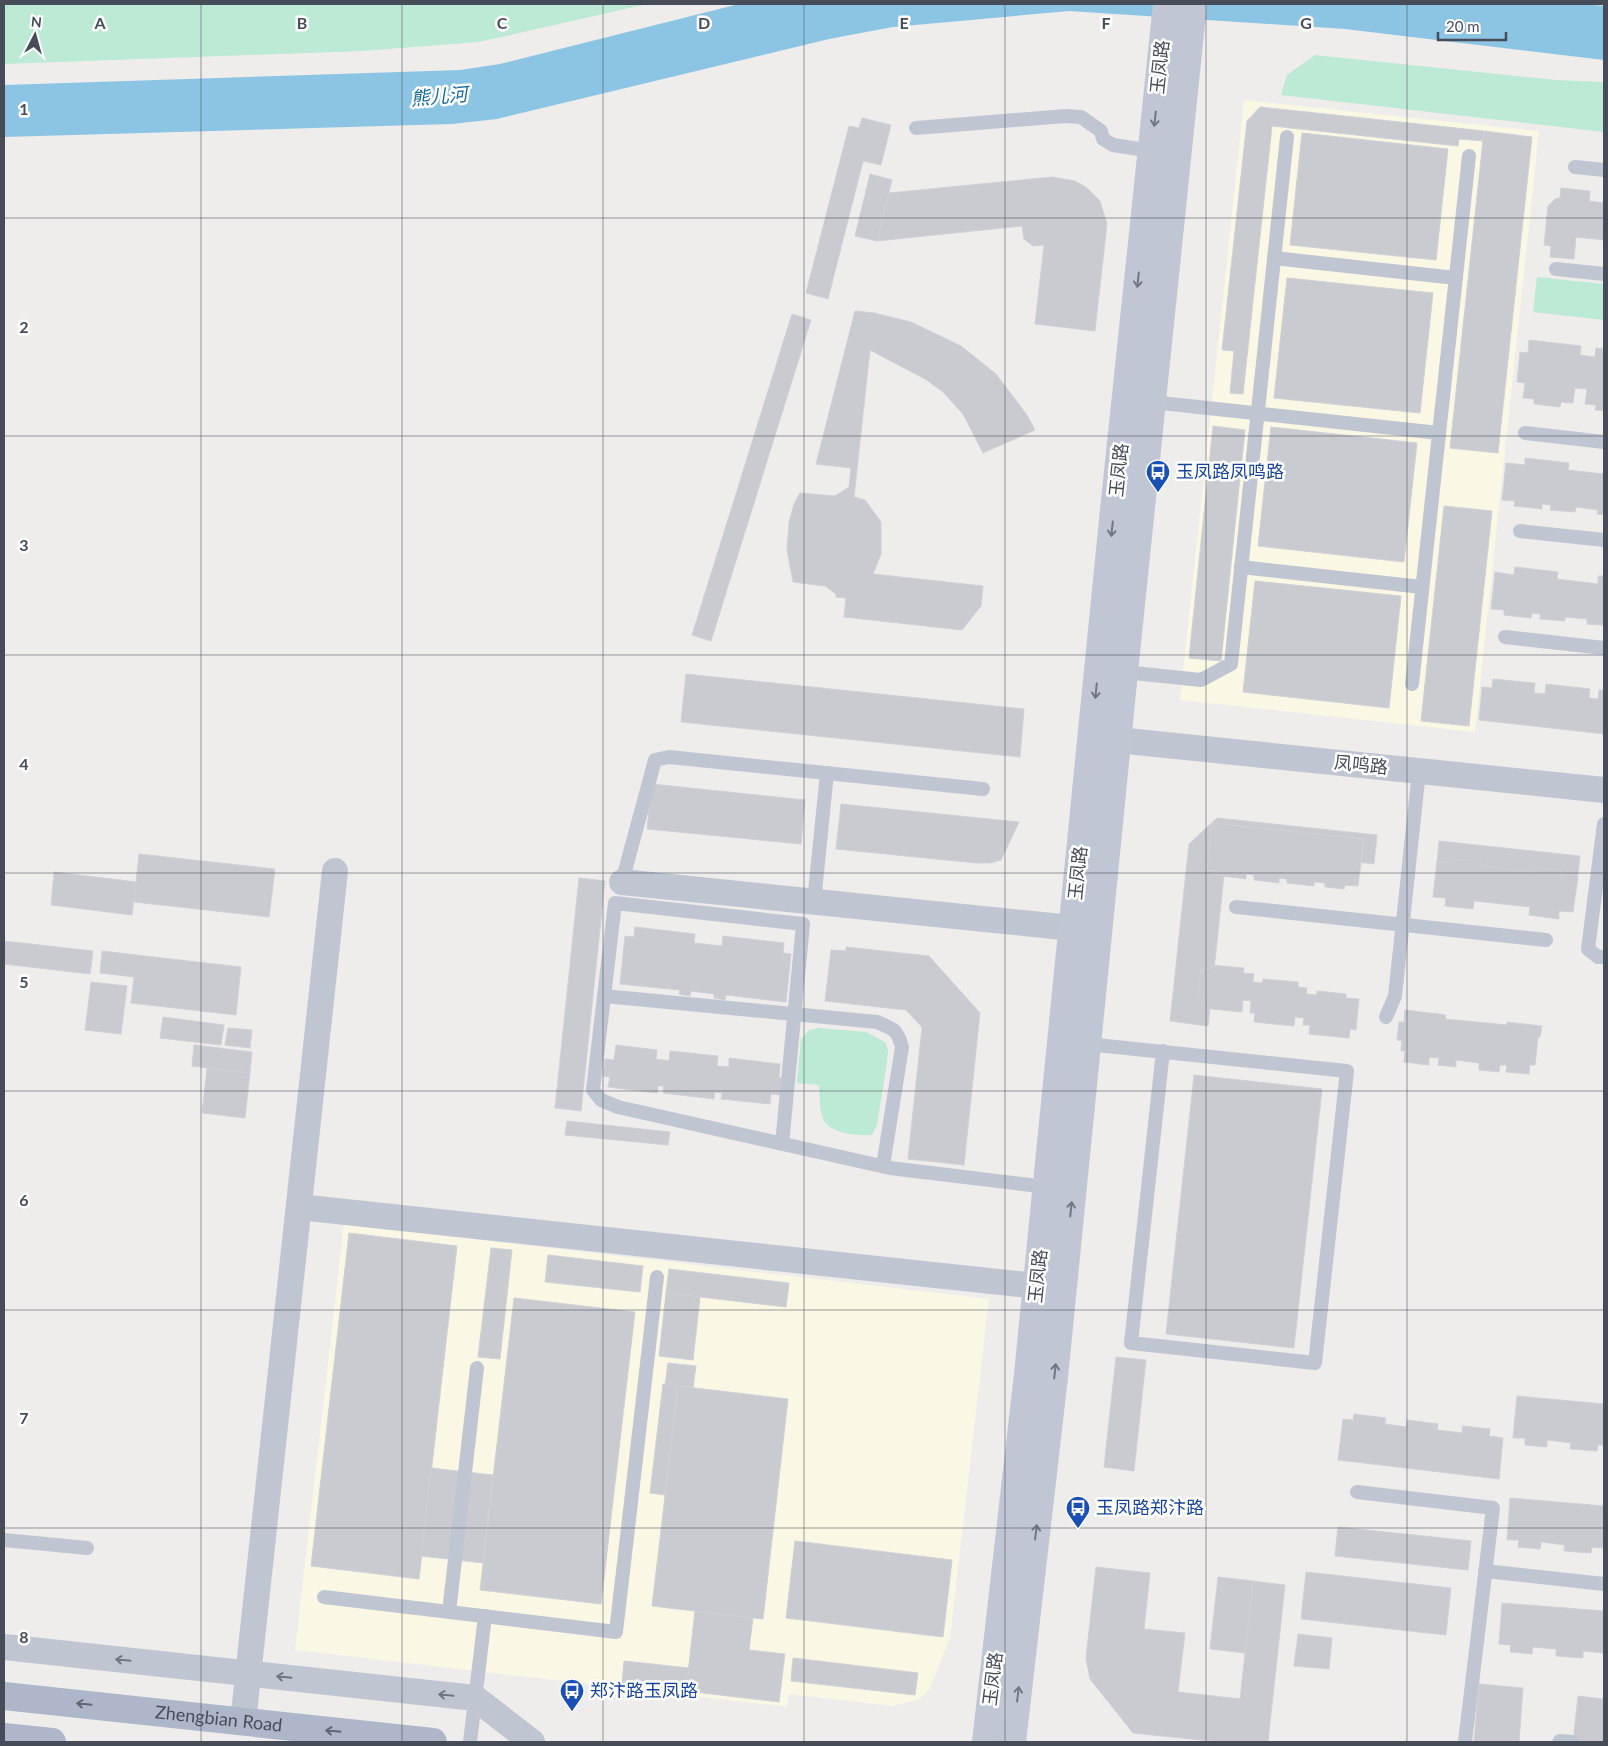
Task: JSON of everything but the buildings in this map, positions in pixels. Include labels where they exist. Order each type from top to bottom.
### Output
[{"type":"main road","name":"Zhengbian Road","points":[[4,1696],[433,1742]]},
{"type":"main road","points":[[4,1737],[52,1742]]},
{"type":"street","name":"玉凤路","points":[[1012,1742],[1054,1377],[1152,402],[1175,54],[1167,4]]},
{"type":"street","name":"玉凤路","points":[[986,1742],[1028,1374],[1152,151],[1175,54],[1193,4]]},
{"type":"street","name":"凤鸣路","points":[[1117,740],[1604,790]]},
{"type":"street","points":[[243,1722],[335,871]]},
{"type":"street","points":[[622,882],[1072,928]]},
{"type":"street","points":[[299,1206],[1037,1286]]},
{"type":"street","points":[[4,1647],[475,1698],[532,1742]]},
{"type":"lane","points":[[916,128],[1066,116],[1081,117],[1100,132],[1103,139],[1113,146],[1152,151]]},
{"type":"lane","points":[[1124,672],[1201,680],[1231,664],[1287,137]]},
{"type":"lane","points":[[1412,684],[1469,156]]},
{"type":"lane","points":[[1575,167],[1604,170]]},
{"type":"lane","points":[[1274,258],[1456,278]]},
{"type":"lane","points":[[1556,268],[1604,274]]},
{"type":"lane","points":[[1152,402],[1439,433]]},
{"type":"lane","points":[[1525,433],[1604,442]]},
{"type":"lane","points":[[1520,531],[1604,540]]},
{"type":"lane","points":[[1241,567],[1422,587]]},
{"type":"lane","points":[[1505,637],[1604,648]]},
{"type":"lane","points":[[622,882],[654,760],[669,757],[983,789]]},
{"type":"lane","points":[[1386,1017],[1395,996],[1419,770]]},
{"type":"lane","points":[[814,902],[827,773]]},
{"type":"lane","points":[[1604,824],[1588,949],[1598,957],[1604,957]]},
{"type":"lane","points":[[782,1144],[803,924],[615,903],[593,1090],[601,1100],[618,1107],[782,1144],[910,1172],[1047,1187]]},
{"type":"lane","points":[[1236,907],[1546,940]]},
{"type":"lane","points":[[604,996],[877,1022],[894,1029],[899,1036],[902,1047],[883,1166]]},
{"type":"lane","points":[[1087,1044],[1162,1051],[1347,1071],[1315,1363],[1131,1343],[1162,1051]]},
{"type":"lane","points":[[324,1598],[616,1632],[657,1277]]},
{"type":"lane","points":[[449,1612],[477,1368]]},
{"type":"lane","points":[[1357,1492],[1493,1508],[1465,1742]]},
{"type":"lane","points":[[4,1540],[87,1548]]},
{"type":"lane","points":[[1486,1571],[1604,1584]]},
{"type":"lane","points":[[470,1742],[485,1616]]},
{"type":"lane","points":[[1559,1742],[1572,1742]]},
{"type":"shaded area","points":[[1244,100],[1539,131],[1475,732],[1180,700]]},
{"type":"shaded area","points":[[344,1224],[989,1299],[950,1638],[929,1690],[918,1700],[892,1706],[789,1694],[787,1707],[295,1650]]},
{"type":"green space","points":[[4,4],[647,4],[479,42],[362,51],[4,64]]},
{"type":"green space","points":[[1315,55],[1556,80],[1604,82],[1604,132],[1281,95],[1287,75]]},
{"type":"green space","points":[[1537,277],[1604,284],[1604,320],[1533,312]]},
{"type":"green space","points":[[818,1028],[867,1032],[886,1043],[888,1051],[887,1062],[877,1125],[872,1135],[846,1133],[833,1129],[824,1121],[821,1113],[819,1085],[797,1083],[801,1039],[809,1030]]},
{"type":"water","name":"熊儿河","points":[[739,4],[1583,4],[1604,6],[1604,60],[1345,29],[1069,11],[893,27],[829,39],[497,119],[452,124],[4,137],[4,85],[460,70],[500,64]]},
{"type":"place","name":"玉凤路凤鸣路","points":[[1158,493]]},
{"type":"place","name":"玉凤路郑汴路","points":[[1078,1529]]},
{"type":"place","name":"郑汴路玉凤路","points":[[572,1712]]}]
